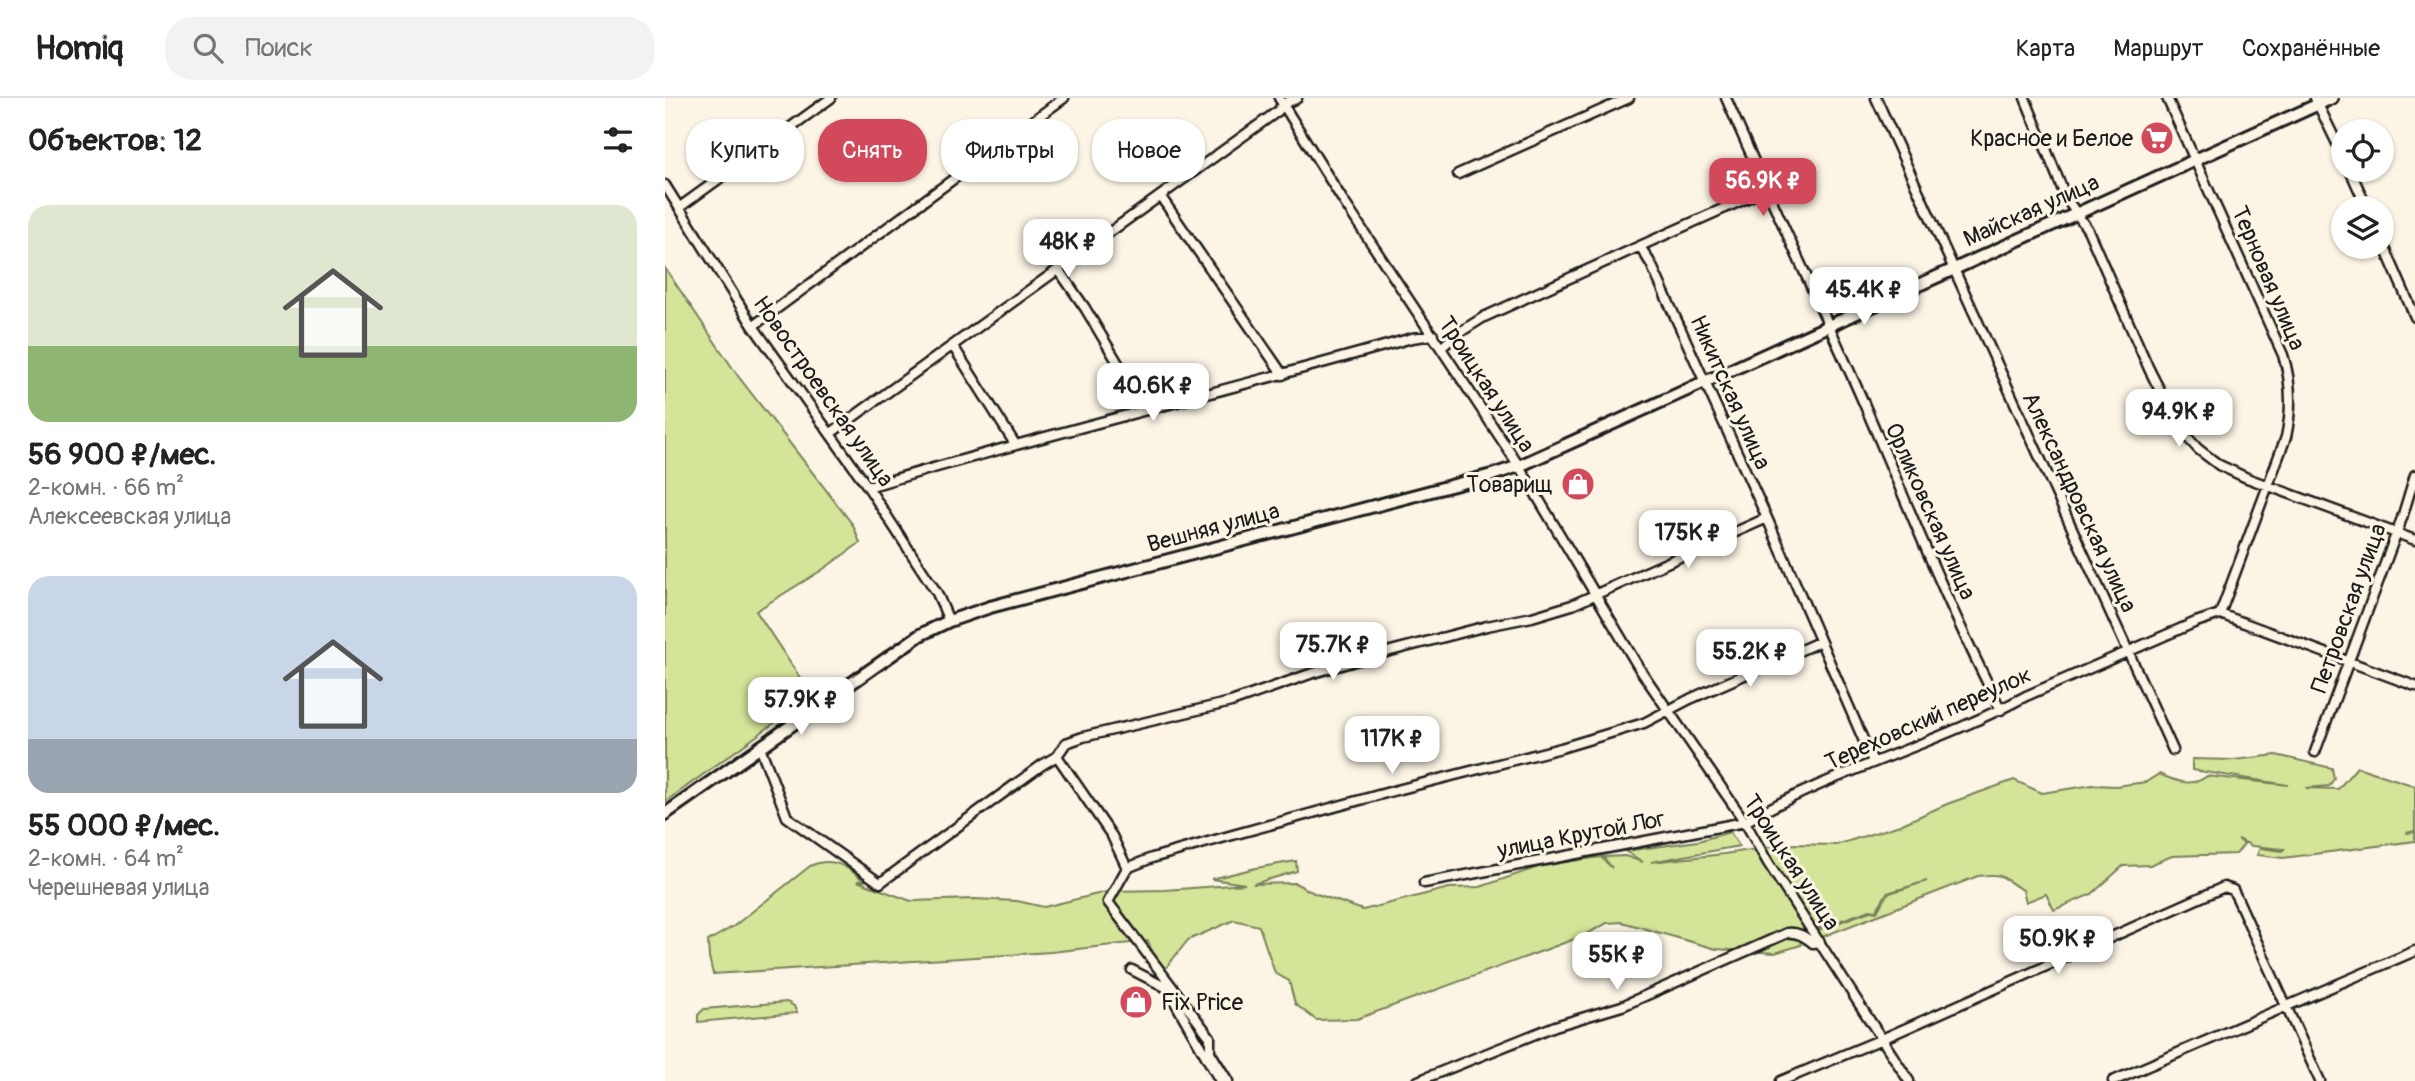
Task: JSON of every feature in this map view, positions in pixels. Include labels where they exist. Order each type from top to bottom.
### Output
[{"type":"street","points":[[680,207],[831,98]]},
{"type":"street","points":[[753,326],[1064,98]]},
{"type":"street","points":[[831,433],[1278,111],[1281,101],[1297,98]]},
{"type":"street","points":[[1458,174],[1629,98]]},
{"type":"street","name":"Орликовская улица","points":[[1726,98],[1765,190],[1829,326],[1938,578],[2001,710]]},
{"type":"street","name":"Александровская улица","points":[[1875,98],[2173,750]]},
{"type":"street","points":[[2025,98],[2066,198],[2088,230],[2149,369],[2179,428],[2198,449],[2219,465],[2268,486],[2415,540]]},
{"type":"street","name":"Терновая улица","points":[[2167,98],[2283,355],[2289,375],[2290,416],[2285,437],[2220,614]]},
{"type":"street","name":"Майская улица","points":[[1519,466],[2196,159],[2317,101],[2332,98]]},
{"type":"street","name":"Троицкая улица","points":[[1281,101],[1344,202],[1519,466],[1667,711],[1745,822],[1909,1081]]},
{"type":"street","points":[[2317,101],[2331,131]]},
{"type":"street","name":"Новостроевская улица","points":[[665,186],[753,326],[868,487],[937,593],[949,621]]},
{"type":"street","points":[[1441,348],[1484,317],[1765,190]]},
{"type":"street","points":[[1161,197],[1283,375]]},
{"type":"street","name":"Никитская улица","points":[[1640,246],[1651,264],[1767,518],[1873,762]]},
{"type":"street","points":[[2390,259],[2415,317]]},
{"type":"street","points":[[1058,269],[1085,308],[1146,410]]},
{"type":"street","points":[[868,487],[1015,444],[1283,375],[1412,338],[1433,335]]},
{"type":"street","points":[[953,346],[1015,444]]},
{"type":"street","name":"Вешняя улица","points":[[665,814],[920,635],[949,621],[990,607],[1519,466]]},
{"type":"street","name":"Петровская улица","points":[[2315,752],[2415,475]]},
{"type":"street","points":[[760,747],[787,817],[880,883],[1042,765],[1057,757],[1066,743],[1231,702],[1368,657],[1532,617],[1597,595],[1767,518]]},
{"type":"street","points":[[2220,614],[2415,686]]},
{"type":"street","name":"Тереховский переулок","points":[[1745,822],[1773,806],[1873,762],[2001,710],[2026,696],[2220,614]]},
{"type":"street","points":[[1228,1081],[1210,1052],[1210,1037],[1108,902],[1127,868],[1152,858],[1276,823],[1644,723],[1819,642]]},
{"type":"street","points":[[1057,757],[1112,836],[1127,868]]},
{"type":"street","name":"улица Крутой Лог","points":[[1424,883],[1745,822]]},
{"type":"street","points":[[1781,1081],[1882,1040],[2224,887],[2233,890],[2320,1081]]},
{"type":"street","points":[[1418,1081],[1555,1026],[1622,1006],[1787,933],[1795,932],[1813,943],[1820,942]]},
{"type":"street","points":[[2113,1081],[2415,951]]},
{"type":"street","points":[[1132,970],[1167,988],[1220,1081]]},
{"type":"green space","points":[[665,268],[738,376],[853,525],[860,543],[756,611],[812,696],[665,802]]},
{"type":"green space","points":[[2276,755],[2332,768],[2334,779],[2329,786],[2306,788],[2338,789],[2357,767],[2415,786],[2415,831],[2406,833],[2415,832],[2415,841],[2283,858],[2257,855],[2260,848],[2284,849],[2252,846],[2238,839],[2244,844],[2236,854],[2172,856],[2150,865],[2123,866],[2092,894],[2054,910],[2046,894],[2026,902],[2023,890],[2003,877],[1978,876],[1804,944],[1802,936],[1870,911],[1877,912],[1887,894],[1927,881],[1887,893],[1876,911],[1870,910],[1799,935],[1801,945],[1775,953],[1716,949],[1622,922],[1607,923],[1583,936],[1357,1019],[1316,1020],[1295,1004],[1289,981],[1275,973],[1259,926],[1234,920],[1188,940],[1161,974],[1148,941],[1051,952],[713,974],[709,957],[708,941],[734,926],[810,866],[825,862],[839,864],[864,881],[857,881],[911,901],[974,899],[1017,901],[1044,907],[1110,891],[1245,884],[1211,879],[1296,861],[1297,871],[1253,884],[1295,883],[1314,893],[1363,910],[1449,888],[1480,887],[1544,865],[1601,857],[1612,868],[1603,857],[1625,856],[1643,862],[1625,851],[1698,841],[1730,832],[1739,846],[1651,862],[1789,844],[1836,845],[1900,825],[1947,804],[2014,780],[2042,793],[2093,785],[2116,786],[2146,782],[2159,774],[2183,782],[2195,782],[2207,776],[2288,785],[2192,770],[2192,759],[2234,760]]},
{"type":"green space","points":[[787,1002],[794,1006],[797,1013],[698,1022],[698,1015],[704,1009]]},
{"type":"place","name":"Красное и Белое","points":[[2157,138]]},
{"type":"place","name":"Товарищ","points":[[1578,484]]},
{"type":"place","name":"Fix Price","points":[[1136,1002]]}]
